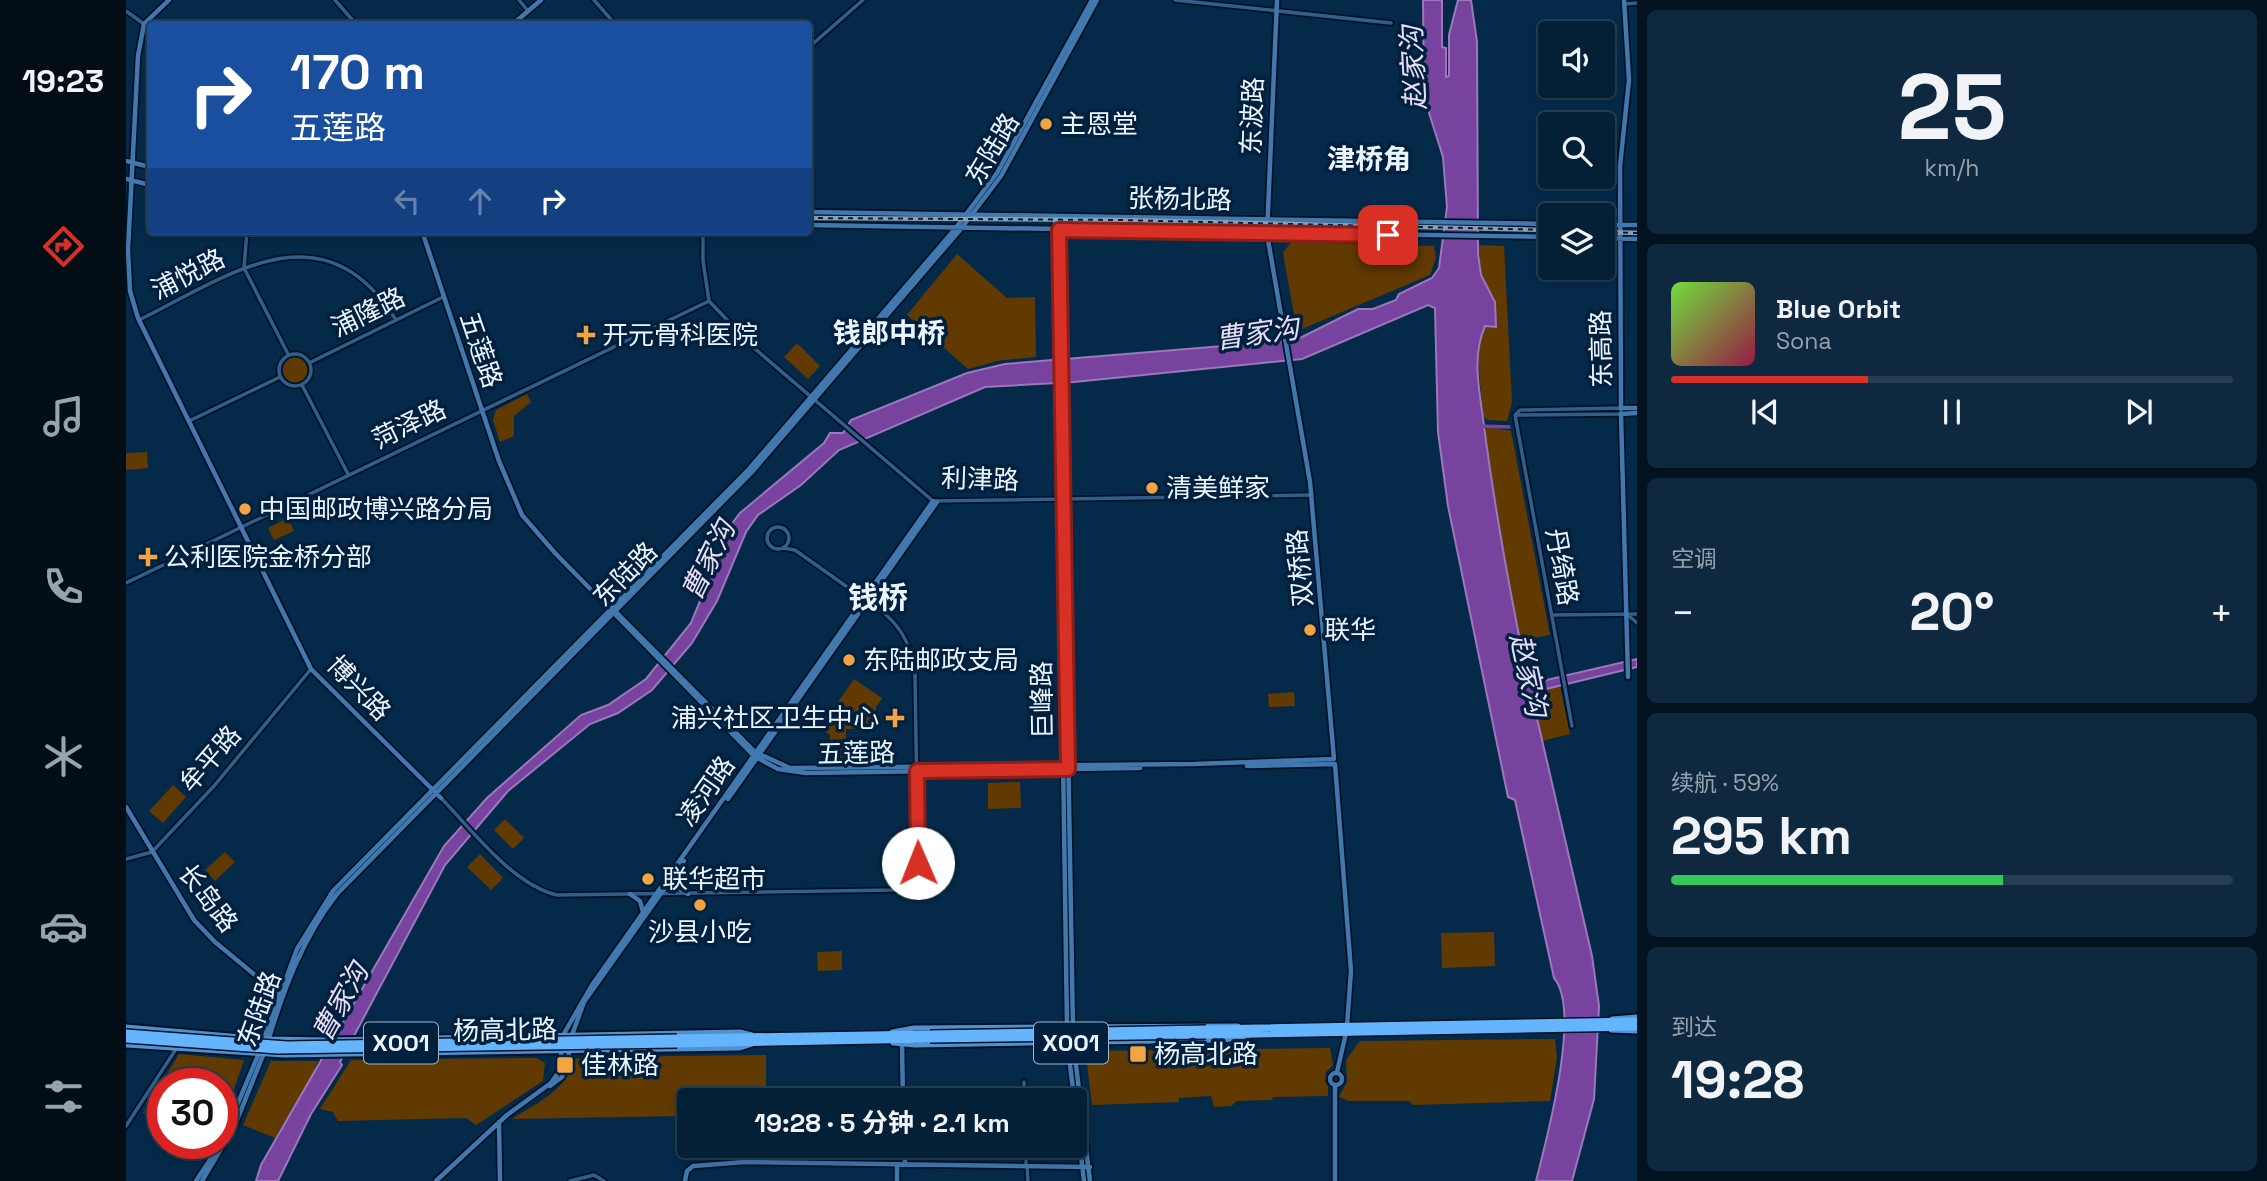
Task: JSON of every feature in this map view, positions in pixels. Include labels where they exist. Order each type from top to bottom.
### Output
[{"type":"highway","name":"杨高北路","points":[[126,1033],[287,1045],[1467,1028],[1587,1025],[1637,1019]]},
{"type":"highway","name":"杨高北路","points":[[1587,1025],[1637,1029]]},
{"type":"highway","name":"杨高北路","points":[[126,1042],[277,1051],[677,1041]]},
{"type":"main road","name":"X001","points":[[876,1038],[914,1028],[1220,1024],[1266,1031]]},
{"type":"main road","name":"杨高北路","points":[[126,1027],[266,1039],[360,1040],[740,1032],[758,1040]]},
{"type":"main road","name":"X001","points":[[876,1038],[902,1044],[1071,1043],[1222,1040],[1266,1031]]},
{"type":"main road","name":"杨高北路","points":[[126,1042],[176,1049],[261,1054],[356,1054],[739,1048],[758,1040]]},
{"type":"street","points":[[147,21],[169,0]]},
{"type":"street","points":[[335,0],[353,21]]},
{"type":"street","points":[[519,0],[528,11]]},
{"type":"street","points":[[516,21],[541,0]]},
{"type":"street","points":[[594,0],[612,21]]},
{"type":"street","points":[[812,45],[863,0]]},
{"type":"street","name":"东陆路","points":[[199,1181],[235,1125],[297,949],[324,903],[613,611],[749,469],[958,230],[1005,160],[1095,0]]},
{"type":"street","points":[[1175,0],[1391,23]]},
{"type":"street","name":"东波路","points":[[1267,234],[1277,0]]},
{"type":"street","points":[[1625,2],[1637,3]]},
{"type":"street","name":"东高路","points":[[1625,2],[1629,80],[1620,166],[1619,239],[1628,677]]},
{"type":"street","points":[[126,11],[144,24],[147,21]]},
{"type":"street","name":"博兴路","points":[[144,24],[138,56],[133,164],[129,180],[128,292],[139,320],[311,669],[519,876],[543,891],[566,895],[894,890],[909,884],[916,875],[917,770]]},
{"type":"street","points":[[126,161],[147,166]]},
{"type":"street","points":[[129,180],[147,184]]},
{"type":"street","name":"张杨北路","points":[[812,212],[1538,224]]},
{"type":"street","name":"巨峰路","points":[[1055,217],[1070,1026],[1090,1181]]},
{"type":"street","name":"张杨北路","points":[[812,225],[958,230],[1538,237]]},
{"type":"street","points":[[1615,225],[1637,225]]},
{"type":"street","name":"双桥路","points":[[1267,234],[1312,495],[1351,971],[1346,1030],[1337,1072],[1329,1078],[1335,1085],[1335,1181]]},
{"type":"street","points":[[247,235],[244,268],[288,354],[279,373],[280,377]]},
{"type":"street","name":"五莲路","points":[[423,235],[510,493],[522,514],[536,534],[757,756],[779,765],[801,769],[917,770],[1335,761]]},
{"type":"street","points":[[703,235],[703,261],[709,301]]},
{"type":"street","points":[[1615,239],[1637,239]]},
{"type":"street","name":"浦悦路","points":[[139,320],[244,268],[273,258],[298,256],[326,260],[370,285],[381,296],[396,320]]},
{"type":"street","name":"浦隆路","points":[[288,354],[311,362],[443,297]]},
{"type":"street","name":"利津路","points":[[709,301],[754,348],[935,501],[1312,495]]},
{"type":"street","name":"菏泽路","points":[[126,583],[709,301]]},
{"type":"street","name":"浦隆路","points":[[302,385],[312,368],[311,362]]},
{"type":"street","points":[[187,422],[280,377]]},
{"type":"street","points":[[280,377],[297,386],[302,385],[348,474]]},
{"type":"street","points":[[1621,411],[1637,408]]},
{"type":"street","points":[[1621,411],[1637,413]]},
{"type":"street","name":"丹绮路","points":[[1572,726],[1515,415],[1621,411]]},
{"type":"street","name":"凌河路","points":[[562,1036],[581,1001],[643,913],[674,875],[935,501]]},
{"type":"street","points":[[795,550],[782,527],[769,531],[769,545],[795,550],[897,625],[910,650],[915,676],[917,770]]},
{"type":"street","points":[[783,548],[790,539]]},
{"type":"street","points":[[1627,614],[1637,623]]},
{"type":"street","points":[[1552,615],[1637,614]]},
{"type":"street","name":"牟平路","points":[[152,852],[214,786],[311,669]]},
{"type":"street","name":"凌河路","points":[[571,1036],[584,1002],[757,756]]},
{"type":"street","name":"东陆路","points":[[266,1039],[297,959],[324,911],[351,877],[433,791]]},
{"type":"street","name":"长岛路","points":[[126,807],[183,905],[204,932],[279,995]]},
{"type":"street","points":[[126,859],[152,852]]},
{"type":"street","points":[[674,875],[677,887],[688,894]]},
{"type":"street","points":[[630,894],[638,899],[643,913]]},
{"type":"street","points":[[436,1181],[498,1123],[546,1088],[558,1073],[562,1036]]},
{"type":"street","points":[[546,1088],[555,1085],[562,1077],[571,1036]]},
{"type":"street","points":[[902,1044],[903,1088]]},
{"type":"street","points":[[126,1126],[176,1049]]},
{"type":"street","name":"东陆路","points":[[238,1106],[261,1054]]},
{"type":"street","name":"双桥路","points":[[1335,1085],[1342,1080],[1337,1072]]},
{"type":"street","points":[[1024,1082],[1024,1088]]},
{"type":"street","points":[[498,1123],[499,1181]]},
{"type":"street","points":[[905,1158],[905,1164]]},
{"type":"street","points":[[1027,1158],[1028,1181]]},
{"type":"street","name":"东陆路","points":[[199,1181],[212,1159]]},
{"type":"street","points":[[685,1179],[693,1166],[719,1163],[1087,1167]]},
{"type":"street","points":[[897,1164],[897,1181]]},
{"type":"street","name":"巨峰路","points":[[1084,1181],[1087,1167]]},
{"type":"street","points":[[570,1181],[594,1175],[604,1181]]},
{"type":"shaded area","points":[[1423,0],[1442,0],[1442,47],[1446,48],[1446,77],[1449,76],[1449,35],[1458,0],[1471,0],[1477,42],[1478,254],[1481,275],[1495,302],[1496,327],[1485,326],[1477,363],[1498,520],[1527,675],[1538,682],[1637,659],[1637,667],[1542,690],[1533,701],[1592,956],[1599,1006],[1594,1099],[1572,1181],[1536,1181],[1559,1077],[1563,1046],[1562,994],[1554,978],[1515,800],[1508,797],[1448,506],[1438,432],[1435,308],[1428,305],[1302,359],[1074,382],[985,387],[839,450],[801,485],[758,515],[746,532],[717,601],[692,643],[652,690],[618,713],[590,724],[508,791],[445,865],[340,1062],[342,1065],[311,1114],[278,1181],[256,1181],[261,1165],[444,846],[487,798],[581,715],[608,705],[646,679],[691,623],[731,525],[740,513],[824,443],[830,433],[843,433],[851,420],[967,373],[1005,364],[1296,340],[1358,309],[1373,309],[1396,300],[1399,294],[1432,278],[1439,268],[1447,207],[1443,157],[1424,97]]},
{"type":"shaded area","points":[[1291,242],[1434,246],[1436,258],[1430,275],[1297,331],[1283,253]]},
{"type":"shaded area","points":[[1477,245],[1504,246],[1512,402],[1507,421],[1487,420],[1483,416],[1477,350],[1485,326],[1496,326],[1495,303],[1481,275]]},
{"type":"shaded area","points":[[957,254],[1007,298],[1035,297],[1036,357],[997,361],[968,369],[907,315]]},
{"type":"shaded area","points":[[797,343],[820,366],[808,379],[784,357]]},
{"type":"shaded area","points":[[296,357],[305,361],[309,370],[305,379],[296,383],[287,379],[283,370],[287,361]]},
{"type":"shaded area","points":[[527,394],[531,402],[514,416],[514,436],[500,442],[493,420],[496,410]]},
{"type":"shaded area","points":[[1488,427],[1511,431],[1550,635],[1520,640],[1490,477],[1484,431]]},
{"type":"shaded area","points":[[147,452],[148,468],[126,470],[126,453]]},
{"type":"shaded area","points":[[288,518],[294,531],[274,540],[268,528]]},
{"type":"shaded area","points":[[854,679],[882,698],[876,707],[876,728],[846,729],[845,759],[830,759],[830,735],[820,728]]},
{"type":"shaded area","points":[[1560,686],[1570,734],[1542,741],[1535,706],[1541,694]]},
{"type":"shaded area","points":[[1294,692],[1295,706],[1269,707],[1268,694]]},
{"type":"shaded area","points":[[1020,782],[1021,808],[988,809],[988,783]]},
{"type":"shaded area","points":[[173,785],[186,797],[163,823],[149,811]]},
{"type":"shaded area","points":[[505,819],[524,838],[513,849],[494,830]]},
{"type":"shaded area","points":[[225,852],[235,862],[215,881],[205,870]]},
{"type":"shaded area","points":[[480,854],[503,878],[491,890],[467,867]]},
{"type":"shaded area","points":[[1494,932],[1495,966],[1442,968],[1441,933]]},
{"type":"shaded area","points":[[842,951],[842,970],[818,971],[817,952]]},
{"type":"shaded area","points":[[1555,1039],[1557,1057],[1550,1101],[1413,1105],[1409,1101],[1349,1101],[1339,1097],[1347,1082],[1346,1060],[1360,1041]]},
{"type":"shaded area","points":[[1330,1048],[1333,1065],[1326,1072],[1328,1096],[1273,1097],[1272,1100],[1237,1101],[1231,1106],[1214,1107],[1211,1096],[1179,1098],[1179,1102],[1092,1105],[1086,1056],[1089,1051]]},
{"type":"shaded area","points":[[179,1054],[244,1060],[238,1077],[238,1068],[170,1068]]},
{"type":"shaded area","points":[[766,1055],[766,1088],[677,1088],[677,1116],[512,1119],[558,1088],[576,1059]]},
{"type":"shaded area","points":[[536,1058],[545,1063],[543,1081],[476,1125],[466,1118],[338,1121],[333,1112],[320,1109],[351,1060]]},
{"type":"shaded area","points":[[271,1061],[318,1061],[275,1138],[243,1125]]},
{"type":"waterway","points":[[1479,426],[1509,427]]},
{"type":"railway","points":[[812,218],[1119,220],[1538,230]]},
{"type":"railway","points":[[1615,232],[1637,233]]},
{"type":"place","name":"主恩堂","points":[[1046,124]]},
{"type":"place","name":"开元骨科医院","points":[[586,335]]},
{"type":"place","name":"清美鲜家","points":[[1152,488]]},
{"type":"place","name":"中国邮政博兴路分局","points":[[245,509]]},
{"type":"place","name":"公利医院金桥分部","points":[[148,557]]},
{"type":"place","name":"联华","points":[[1310,630]]},
{"type":"place","name":"东陆邮政支局","points":[[849,660]]},
{"type":"place","name":"浦兴社区卫生中心","points":[[895,718]]},
{"type":"place","name":"联华超市","points":[[648,879]]},
{"type":"place","name":"沙县小吃","points":[[700,905]]},
{"type":"place","name":"杨高北路","points":[[1138,1054]]},
{"type":"place","name":"佳林路","points":[[565,1065]]},
{"type":"district","name":"津桥角","points":[[1369,159]]},
{"type":"district","name":"钱郎中桥","points":[[889,333]]},
{"type":"district","name":"钱桥","points":[[878,598]]},
{"type":"route","points":[[918,863],[917,771],[1068,769],[1064,490],[1059,370],[1059,230],[1388,235]]},
{"type":"water label","name":"赵家沟","points":[[1413,68]]},
{"type":"water label","name":"曹家沟","points":[[1257,333]]},
{"type":"water label","name":"曹家沟","points":[[708,560]]},
{"type":"water label","name":"赵家沟","points":[[1529,675]]},
{"type":"water label","name":"曹家沟","points":[[340,1002]]}]
